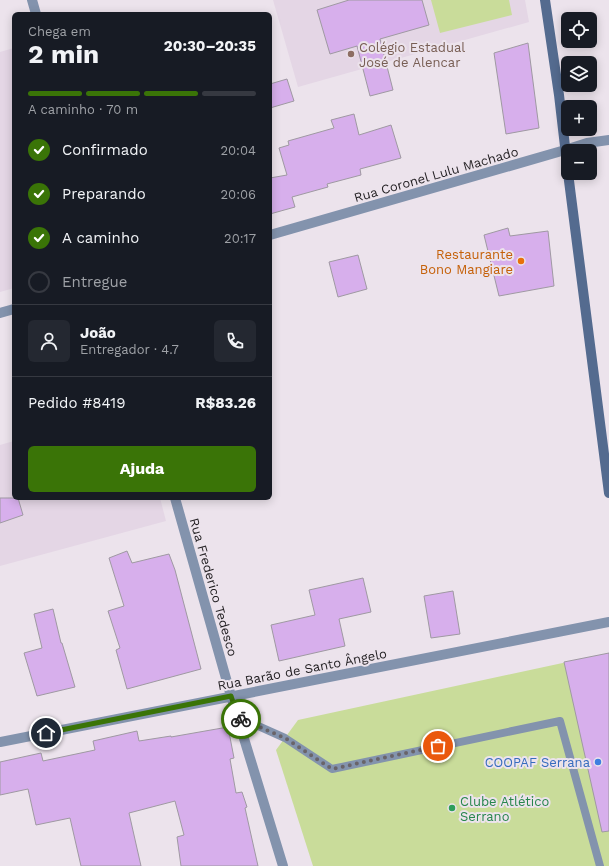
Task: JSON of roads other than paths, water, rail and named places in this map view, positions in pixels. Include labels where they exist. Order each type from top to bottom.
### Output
[{"type":"main road","points":[[545,0],[559,95],[564,144]]},
{"type":"main road","points":[[569,180],[609,492]]},
{"type":"street","points":[[32,0],[35,12]]},
{"type":"street","name":"Rua Coronel Lulu Machado","points":[[587,144],[609,140]]},
{"type":"street","name":"Rua Coronel Lulu Machado","points":[[272,234],[561,151]]},
{"type":"street","points":[[0,313],[12,310]]},
{"type":"street","name":"Rua Frederico Tedesco","points":[[177,500],[231,696],[283,866]]},
{"type":"street","name":"Rua Barão de Santo Ângelo","points":[[0,742],[609,622]]},
{"type":"lane","points":[[238,717],[285,738],[332,769],[560,721],[600,866]]},
{"type":"place","name":"Colégio Estadual José de Alencar","points":[[351,54]]},
{"type":"place","name":"Restaurante Bono Mangiare","points":[[521,261]]},
{"type":"place","name":"COOPAF Serrana","points":[[598,762]]},
{"type":"place","name":"Clube Atlético Serrano","points":[[452,808]]}]
